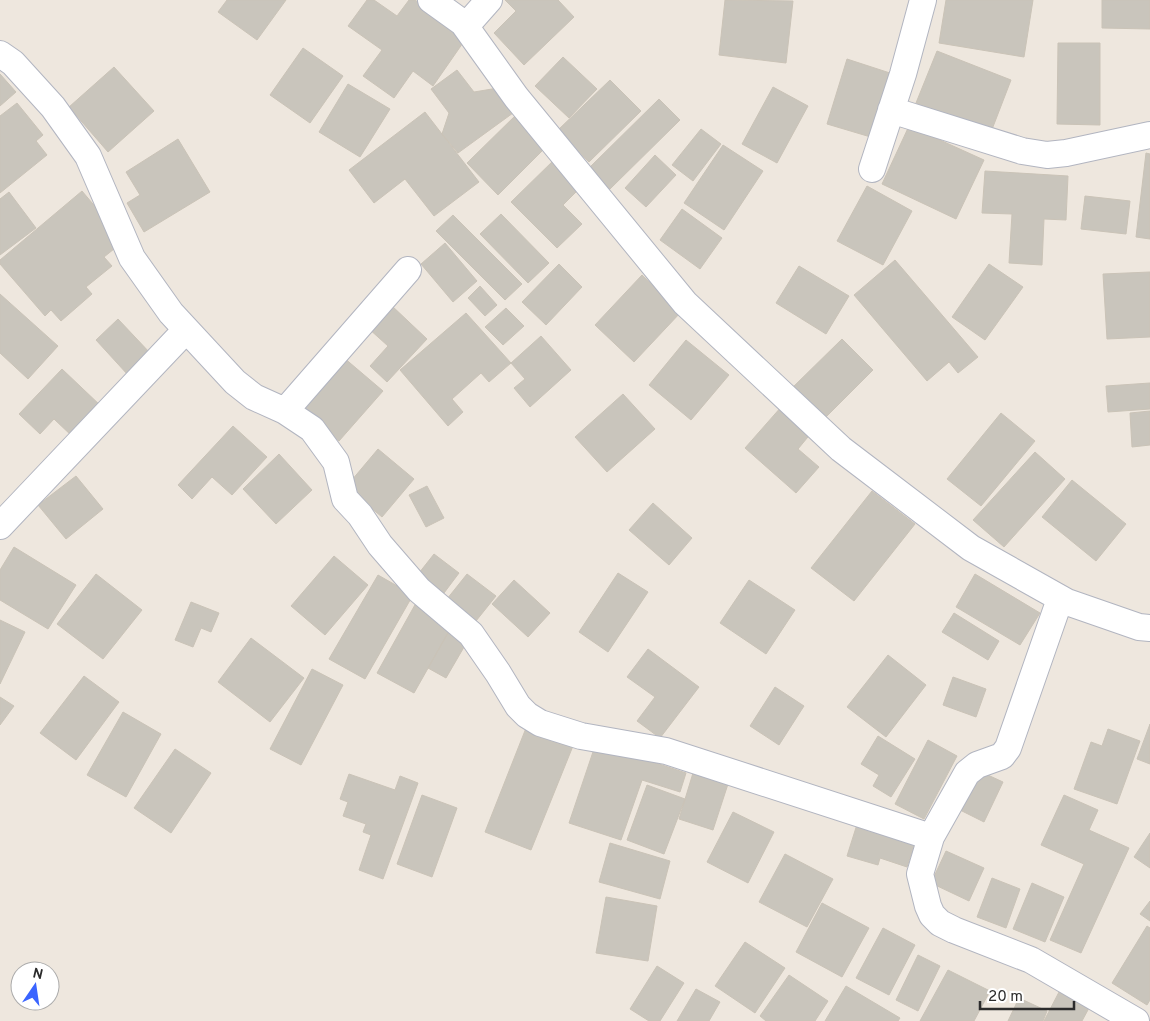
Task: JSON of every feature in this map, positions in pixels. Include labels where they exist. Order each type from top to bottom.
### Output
[{"type":"street","points":[[431,0],[463,22],[516,97],[685,303],[841,449],[971,548],[1060,599],[1139,627],[1150,628]]},
{"type":"street","points":[[466,26],[489,0]]},
{"type":"street","points":[[872,169],[903,74],[923,0]]},
{"type":"street","points":[[0,54],[13,63],[52,107],[88,156],[132,258],[171,313],[235,382],[254,397],[285,411],[312,429],[336,462],[345,499],[360,515],[380,545],[419,590],[471,634],[518,706],[527,715],[540,723],[581,736],[666,751],[931,837]]},
{"type":"street","points":[[891,110],[1022,151],[1047,155],[1066,153],[1150,135]]},
{"type":"street","points":[[285,411],[408,270]]},
{"type":"street","points":[[0,526],[186,330]]},
{"type":"street","points":[[1060,599],[1008,748],[1002,756],[977,765],[966,773],[931,837],[920,874],[928,906],[932,915],[940,922],[954,930],[1031,960],[1136,1021]]},
{"type":"building","points":[[227,0],[286,0],[257,40],[218,12]]},
{"type":"building","points":[[367,0],[374,0],[397,16],[409,0],[415,0],[467,37],[433,86],[413,71],[394,98],[363,76],[382,50],[348,26]]},
{"type":"building","points":[[505,0],[558,0],[574,17],[524,65],[494,33],[516,11]]},
{"type":"building","points":[[725,0],[793,1],[786,63],[719,55]]},
{"type":"building","points":[[946,0],[1033,0],[1024,57],[939,43]]},
{"type":"building","points":[[1102,0],[1150,0],[1150,29],[1102,28]]},
{"type":"building","points":[[1058,43],[1100,43],[1100,125],[1057,124]]},
{"type":"building","points":[[303,48],[343,76],[310,123],[270,95]]},
{"type":"building","points":[[937,51],[1011,80],[991,132],[916,103]]},
{"type":"building","points":[[563,57],[597,89],[569,118],[535,86]]},
{"type":"building","points":[[847,59],[893,74],[874,138],[827,124]]},
{"type":"building","points":[[114,67],[154,111],[108,152],[69,107]]},
{"type":"building","points":[[457,70],[474,92],[504,87],[513,113],[458,153],[442,134],[449,113],[431,89]]},
{"type":"building","points":[[0,74],[16,92],[0,106]]},
{"type":"building","points":[[610,80],[641,111],[589,162],[558,130]]},
{"type":"building","points":[[348,84],[390,109],[360,157],[319,132]]},
{"type":"building","points":[[773,87],[808,106],[777,163],[742,144]]},
{"type":"building","points":[[659,99],[680,120],[610,189],[589,168]]},
{"type":"building","points":[[17,103],[43,135],[36,141],[47,155],[0,193],[0,116]]},
{"type":"building","points":[[425,112],[479,182],[434,216],[405,179],[374,203],[349,170]]},
{"type":"building","points":[[518,113],[549,144],[498,195],[467,163]]},
{"type":"building","points":[[909,126],[984,160],[956,219],[882,184]]},
{"type":"building","points":[[701,129],[721,144],[693,181],[672,165]]},
{"type":"building","points":[[178,139],[210,192],[144,232],[127,203],[140,195],[126,172]]},
{"type":"building","points":[[723,145],[763,171],[724,230],[684,203]]},
{"type":"building","points":[[1146,153],[1150,154],[1150,239],[1136,237]]},
{"type":"building","points":[[655,155],[676,175],[646,207],[625,188]]},
{"type":"building","points":[[555,159],[582,186],[563,205],[582,224],[557,248],[511,202]]},
{"type":"building","points":[[985,171],[1068,176],[1066,220],[1044,219],[1042,265],[1009,263],[1012,214],[982,213]]},
{"type":"building","points":[[867,186],[912,211],[883,265],[837,241]]},
{"type":"building","points":[[82,191],[124,241],[104,257],[112,266],[86,287],[92,294],[61,321],[51,310],[45,316],[0,264],[0,260]]},
{"type":"building","points":[[9,192],[36,228],[0,255],[0,199]]},
{"type":"building","points":[[1085,196],[1130,201],[1126,234],[1081,229]]},
{"type":"building","points":[[682,209],[722,238],[700,269],[660,240]]},
{"type":"building","points":[[501,214],[549,263],[528,283],[480,234]]},
{"type":"building","points":[[453,215],[522,284],[505,300],[436,231]]},
{"type":"building","points":[[445,243],[477,281],[453,302],[421,264]]},
{"type":"building","points":[[895,260],[978,357],[958,373],[949,362],[927,381],[854,295]]},
{"type":"building","points":[[559,264],[582,287],[546,325],[522,302]]},
{"type":"building","points":[[989,264],[1023,287],[985,340],[952,317]]},
{"type":"building","points":[[799,266],[849,296],[826,334],[776,303]]},
{"type":"building","points":[[1150,272],[1150,337],[1107,339],[1103,274]]},
{"type":"building","points":[[642,275],[681,312],[634,362],[595,325]]},
{"type":"building","points":[[480,286],[497,305],[485,316],[468,298]]},
{"type":"building","points":[[0,294],[58,346],[28,379],[0,353]]},
{"type":"building","points":[[391,305],[427,339],[387,382],[370,366],[388,346],[368,328]]},
{"type":"building","points":[[506,308],[524,326],[503,345],[485,327]]},
{"type":"building","points":[[466,313],[511,363],[489,382],[481,373],[452,399],[463,412],[448,426],[400,370]]},
{"type":"building","points":[[118,319],[151,354],[128,375],[96,340]]},
{"type":"building","points":[[541,336],[571,370],[530,407],[514,388],[525,379],[511,363]]},
{"type":"building","points":[[842,339],[873,370],[822,421],[790,390]]},
{"type":"building","points":[[686,340],[729,375],[691,420],[649,385]]},
{"type":"building","points":[[343,357],[383,391],[339,441],[299,407]]},
{"type":"building","points":[[62,369],[102,407],[73,437],[54,419],[40,434],[19,414]]},
{"type":"building","points":[[1150,383],[1150,409],[1108,412],[1106,386]]},
{"type":"building","points":[[623,394],[655,429],[607,472],[575,437]]},
{"type":"building","points":[[782,406],[812,432],[798,449],[819,467],[796,493],[745,448]]},
{"type":"building","points":[[1150,411],[1150,445],[1132,447],[1130,413]]},
{"type":"building","points":[[1001,413],[1035,441],[981,506],[947,479]]},
{"type":"building","points":[[233,426],[267,457],[232,495],[212,477],[192,499],[178,485]]},
{"type":"building","points":[[378,449],[414,479],[382,517],[346,487]]},
{"type":"building","points":[[1035,452],[1065,479],[1004,547],[973,520]]},
{"type":"building","points":[[279,454],[312,490],[276,524],[243,489]]},
{"type":"building","points":[[76,476],[103,509],[66,539],[38,505]]},
{"type":"building","points":[[1072,480],[1126,524],[1096,561],[1042,517]]},
{"type":"building","points":[[427,486],[444,518],[426,527],[409,495]]},
{"type":"building","points":[[872,491],[915,524],[854,601],[811,568]]},
{"type":"building","points":[[653,503],[692,538],[669,565],[629,530]]},
{"type":"building","points":[[14,547],[76,585],[48,629],[0,600],[0,570]]},
{"type":"building","points":[[434,554],[459,573],[444,593],[419,573]]},
{"type":"building","points":[[334,556],[368,585],[325,635],[291,606]]},
{"type":"building","points":[[618,573],[648,592],[608,652],[579,632]]},
{"type":"building","points":[[96,574],[142,610],[103,659],[57,624]]},
{"type":"building","points":[[467,574],[496,596],[476,621],[447,599]]},
{"type":"building","points":[[975,574],[1040,613],[1020,645],[956,607]]},
{"type":"building","points":[[378,575],[413,595],[365,679],[329,659]]},
{"type":"building","points":[[514,580],[550,613],[528,637],[492,604]]},
{"type":"building","points":[[749,580],[795,610],[766,654],[720,623]]},
{"type":"building","points":[[191,602],[219,613],[211,632],[201,628],[193,647],[175,640]]},
{"type":"building","points":[[416,603],[453,624],[414,693],[377,673]]},
{"type":"building","points":[[954,613],[999,641],[988,660],[942,632]]},
{"type":"building","points":[[0,620],[25,632],[0,684]]},
{"type":"building","points":[[453,624],[471,635],[446,678],[428,668]]},
{"type":"building","points":[[251,638],[304,678],[270,722],[218,682]]},
{"type":"building","points":[[648,649],[699,687],[660,738],[637,721],[655,697],[627,677]]},
{"type":"building","points":[[888,655],[926,685],[886,737],[847,707]]},
{"type":"building","points":[[312,669],[343,685],[301,765],[270,749]]},
{"type":"building","points":[[84,676],[119,702],[76,760],[40,733]]},
{"type":"building","points":[[953,677],[986,689],[976,717],[943,705]]},
{"type":"building","points":[[775,687],[804,706],[779,745],[750,726]]},
{"type":"building","points":[[0,697],[14,706],[0,725]]},
{"type":"building","points":[[123,712],[161,734],[126,797],[87,775]]},
{"type":"building","points":[[528,723],[575,741],[531,850],[485,832]]},
{"type":"building","points":[[1150,724],[1150,764],[1137,759]]},
{"type":"building","points":[[1108,729],[1140,741],[1117,804],[1074,789],[1091,742],[1102,746]]},
{"type":"building","points":[[878,736],[915,759],[891,797],[873,786],[879,775],[861,764]]},
{"type":"building","points":[[928,740],[957,756],[924,819],[895,804]]},
{"type":"building","points":[[596,743],[686,773],[680,792],[642,780],[621,840],[569,823]]},
{"type":"building","points":[[175,749],[211,773],[171,833],[134,808]]},
{"type":"building","points":[[979,771],[1003,782],[984,822],[960,810]]},
{"type":"building","points":[[693,773],[728,784],[713,830],[679,819]]},
{"type":"building","points":[[349,774],[395,790],[400,776],[418,783],[383,879],[359,870],[371,835],[363,832],[366,824],[343,816],[348,802],[340,799]]},
{"type":"building","points":[[647,785],[685,799],[664,854],[627,840]]},
{"type":"building","points":[[422,795],[457,808],[432,877],[397,864]]},
{"type":"building","points":[[1064,795],[1098,810],[1089,830],[1129,848],[1081,953],[1050,940],[1084,864],[1041,845]]},
{"type":"building","points":[[733,812],[774,832],[748,883],[707,862]]},
{"type":"building","points":[[859,818],[917,836],[907,867],[880,858],[878,865],[847,856]]},
{"type":"building","points":[[1150,833],[1150,868],[1134,857]]},
{"type":"building","points":[[610,843],[670,861],[660,899],[599,882]]},
{"type":"building","points":[[946,851],[984,868],[969,901],[931,883]]},
{"type":"building","points":[[785,854],[833,879],[807,927],[759,902]]},
{"type":"building","points":[[992,878],[1020,889],[1006,928],[977,917]]},
{"type":"building","points":[[1032,883],[1064,897],[1045,942],[1013,929]]},
{"type":"building","points":[[606,897],[657,906],[648,961],[596,953]]},
{"type":"building","points":[[1150,901],[1150,921],[1140,914]]},
{"type":"building","points":[[822,903],[869,928],[842,977],[796,952]]},
{"type":"building","points":[[1147,926],[1150,928],[1150,1000],[1147,1005],[1112,983]]},
{"type":"building","points":[[883,928],[915,945],[889,995],[856,978]]},
{"type":"building","points":[[745,942],[785,968],[755,1013],[715,986]]},
{"type":"building","points":[[918,955],[940,966],[918,1011],[896,1000]]},
{"type":"building","points":[[657,966],[684,983],[660,1021],[649,1021],[630,1009]]},
{"type":"building","points":[[948,970],[990,991],[974,1021],[920,1021]]},
{"type":"building","points":[[789,975],[828,1001],[815,1021],[766,1021],[760,1016]]},
{"type":"building","points":[[846,986],[900,1018],[898,1021],[825,1021]]},
{"type":"building","points":[[696,989],[720,1002],[709,1021],[677,1021]]},
{"type":"building","points":[[1059,992],[1089,1008],[1082,1021],[1044,1021]]},
{"type":"building","points":[[1019,998],[1047,1011],[1043,1021],[1008,1021]]}]
